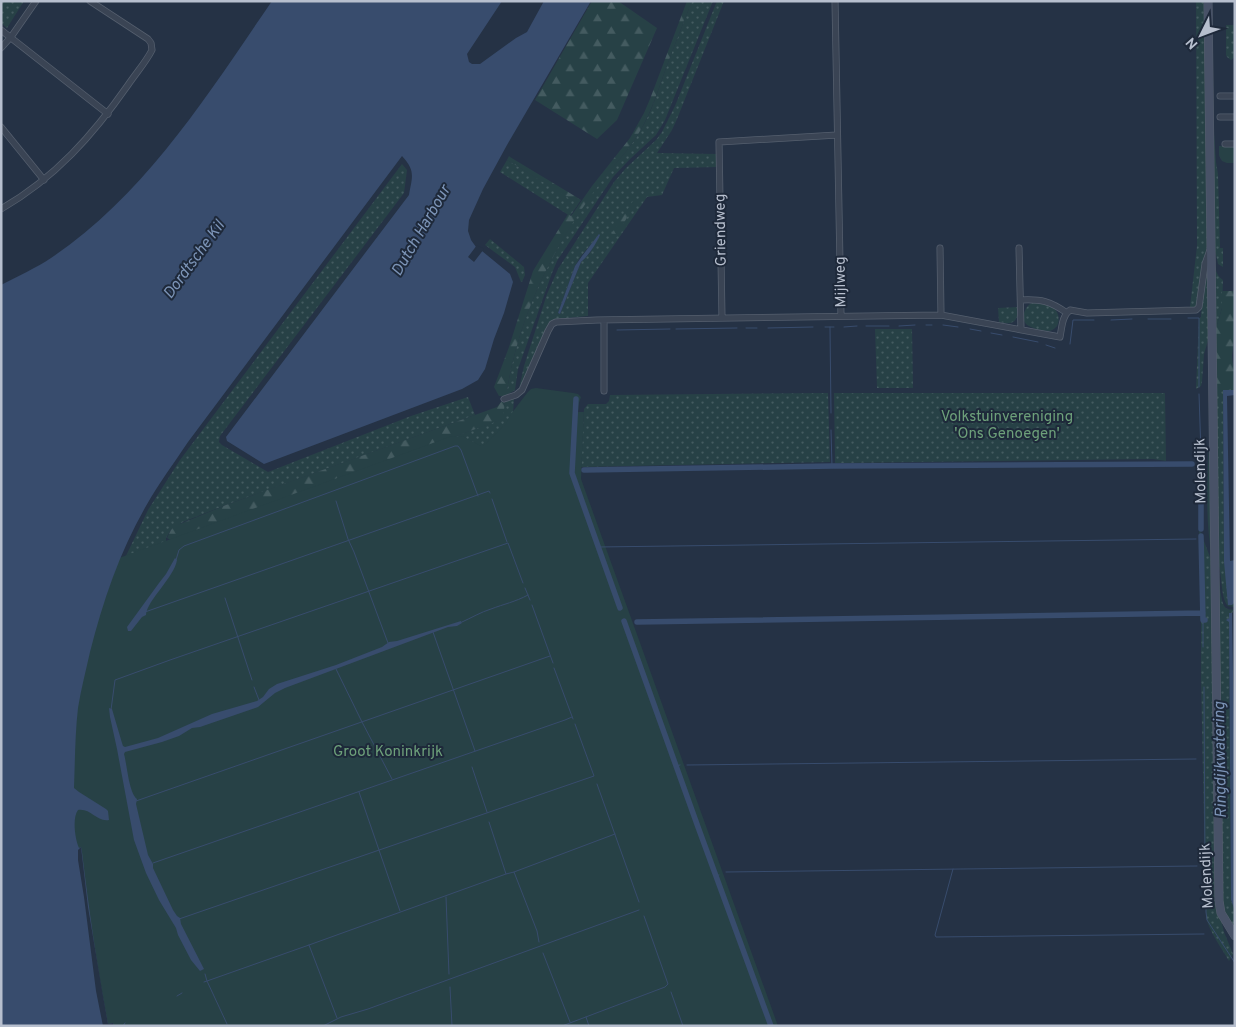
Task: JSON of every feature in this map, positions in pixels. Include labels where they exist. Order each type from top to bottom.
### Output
[{"type":"street","points":[[1,48],[11,38],[36,1]]},
{"type":"street","points":[[1,209],[44,180],[77,150],[108,114],[151,52],[152,45],[148,39],[90,1]]},
{"type":"street","name":"Mijlweg","points":[[835,1],[840,316],[941,315],[1060,337],[1067,313]]},
{"type":"street","name":"Molendijk","points":[[1208,1],[1219,901],[1221,913],[1235,936]]},
{"type":"street","points":[[1,30],[108,114]]},
{"type":"street","points":[[1220,96],[1235,96]]},
{"type":"street","points":[[1220,117],[1235,117]]},
{"type":"street","points":[[1,127],[44,180]]},
{"type":"street","name":"Griendweg","points":[[722,318],[719,142],[837,135]]},
{"type":"street","points":[[1224,144],[1235,144]]},
{"type":"street","points":[[940,248],[941,315]]},
{"type":"street","points":[[1019,248],[1021,329]]},
{"type":"street","points":[[1021,300],[1049,302],[1067,313],[1070,310],[1087,313],[1196,310],[1199,307],[1206,261],[1211,248]]},
{"type":"street","points":[[504,400],[522,390],[548,330],[556,322],[840,316]]},
{"type":"street","points":[[604,320],[604,391]]},
{"type":"green space","points":[[1,1],[24,1],[7,28],[1,23]]},
{"type":"green space","points":[[592,1],[618,1],[657,28],[617,120],[597,139],[535,100]]},
{"type":"green space","points":[[687,1],[692,1],[648,116],[631,145],[584,206],[554,255],[541,280],[521,333],[507,390],[515,390],[505,396],[499,396],[494,387],[533,271],[568,214],[571,216],[630,138],[650,99]]},
{"type":"green space","points":[[692,1],[713,1],[665,120],[656,135],[613,177],[557,261],[518,369],[515,390],[507,390],[521,333],[541,280],[583,206],[631,145],[644,124]]},
{"type":"green space","points":[[717,1],[724,1],[677,119],[657,153],[717,154],[717,167],[674,168],[662,195],[647,197],[588,283],[588,316],[556,319],[549,324],[519,389],[524,366],[547,294],[558,269],[614,182],[656,140],[675,106]],"holes":[[[599,235],[590,253],[581,262],[560,314],[558,313],[575,266]]]},
{"type":"green space","points":[[1196,1],[1206,1],[1208,238],[1198,305],[1190,307],[1197,246]]},
{"type":"green space","points":[[1226,25],[1235,25],[1235,57],[1231,60],[1226,55]]},
{"type":"green space","points":[[1212,117],[1218,174],[1220,248],[1223,248],[1223,267],[1218,264],[1214,246]]},
{"type":"green space","points":[[1219,146],[1235,146],[1235,163],[1222,161],[1219,155]]},
{"type":"green space","points":[[509,156],[578,198],[575,202],[507,160]]},
{"type":"green space","points":[[507,160],[575,201],[578,198],[581,200],[570,216],[500,172]]},
{"type":"green space","points":[[402,164],[407,170],[404,193],[220,436],[219,442],[268,472],[411,416],[468,397],[475,415],[183,522],[171,530],[166,538],[166,543],[124,560],[148,510],[180,460]]},
{"type":"green space","points":[[633,201],[635,203],[615,239],[611,240],[610,236]]},
{"type":"green space","points":[[490,239],[524,267],[525,275],[522,282],[515,267],[485,245]]},
{"type":"green space","points":[[1213,253],[1216,272],[1223,280],[1222,308],[1215,332]]},
{"type":"green space","points":[[1208,267],[1209,337],[1204,354],[1201,386],[1196,389],[1199,318],[1201,317]]},
{"type":"green space","points":[[1222,291],[1235,291],[1235,333],[1232,356],[1235,370],[1235,390],[1215,390],[1215,332],[1222,308]]},
{"type":"green space","points":[[1034,302],[1048,305],[1055,310],[1059,317],[1056,328],[1046,331],[1026,324],[1024,321],[1025,311]]},
{"type":"green space","points":[[1018,307],[1017,317],[1014,322],[999,322],[998,308]]},
{"type":"green space","points":[[875,329],[912,329],[913,388],[877,388]]},
{"type":"green space","name":"Groot Koninkrijk","points":[[536,388],[578,394],[581,397],[578,412],[584,412],[581,479],[778,1026],[100,1026],[68,795],[79,673],[119,558],[452,436],[464,437],[483,446],[506,424],[527,393],[531,389]]},
{"type":"green space","points":[[1215,390],[1223,390],[1224,562],[1234,602],[1235,598],[1235,607],[1228,606],[1225,602],[1217,560]]},
{"type":"green space","points":[[828,393],[830,462],[581,467],[584,409],[588,404],[606,404],[609,401],[610,395]]},
{"type":"green space","name":"Volkstuinvereniging 'Ons Genoegen'","points":[[834,393],[1165,393],[1166,461],[1153,459],[835,463]]},
{"type":"green space","points":[[514,398],[511,420],[485,448],[453,437],[502,419],[505,401]]},
{"type":"green space","points":[[505,401],[503,419],[171,540],[167,538],[175,526],[226,505],[497,407],[501,402]]},
{"type":"green space","points":[[1210,424],[1212,557],[1207,508]]},
{"type":"green space","points":[[1199,528],[1213,565],[1221,920],[1233,954],[1229,961],[1213,934],[1206,917]]},
{"type":"green space","points":[[1217,565],[1224,606],[1234,610],[1232,613],[1229,613],[1229,622],[1231,900],[1235,911],[1235,931],[1223,912]]},
{"type":"water","points":[[272,1],[502,1],[467,54],[469,62],[480,64],[527,32],[544,1],[591,1],[507,145],[483,189],[469,220],[468,231],[471,240],[476,247],[510,274],[513,282],[485,369],[478,380],[462,389],[264,464],[227,441],[226,437],[409,195],[412,174],[402,156],[188,442],[146,506],[120,559],[101,614],[82,687],[76,728],[74,788],[108,811],[109,820],[104,820],[86,811],[78,810],[75,818],[75,834],[82,852],[108,1024],[113,1023],[114,1026],[1,1026],[1,285],[51,258],[117,204],[146,173],[199,106]]},
{"type":"water","points":[[599,234],[594,247],[581,262],[560,314],[558,313],[575,266]]},
{"type":"water","points":[[1223,390],[1235,390],[1235,395],[1227,396],[1230,561],[1235,560],[1235,598],[1232,605],[1228,605],[1224,562]]},
{"type":"water","points":[[175,558],[177,560],[175,567],[147,609],[146,615],[142,617],[131,631],[128,631],[127,627],[166,574]]},
{"type":"water","points":[[1229,613],[1232,613],[1235,911],[1231,900],[1229,622],[1226,620],[1229,618]]},
{"type":"water","points":[[461,621],[462,623],[457,626],[448,627],[285,688],[275,693],[258,707],[192,728],[179,736],[162,742],[125,752],[129,778],[132,791],[137,799],[136,804],[148,855],[173,910],[180,918],[181,924],[204,969],[200,971],[191,960],[176,928],[159,900],[146,873],[134,840],[109,708],[112,709],[123,746],[125,747],[158,738],[212,714],[257,701],[277,684],[336,665],[382,647],[389,642]]},
{"type":"pier","points":[[477,245],[484,249],[474,262],[468,257]]},
{"type":"pier","points":[[81,847],[88,907],[108,1024],[113,1023],[114,1026],[103,1026],[96,991],[78,860],[78,850]]},
{"type":"waterway","points":[[1188,318],[1199,318],[1199,387]]},
{"type":"waterway","points":[[1111,320],[1132,319]]},
{"type":"waterway","points":[[1148,319],[1171,319]]},
{"type":"waterway","points":[[1070,344],[1073,320],[1094,320]]},
{"type":"waterway","points":[[899,326],[915,325]]},
{"type":"waterway","points":[[926,325],[932,325]]},
{"type":"waterway","points":[[943,325],[958,327]]},
{"type":"waterway","points":[[844,327],[857,326]]},
{"type":"waterway","points":[[866,326],[889,326]]},
{"type":"waterway","points":[[768,328],[813,327]]},
{"type":"waterway","points":[[825,327],[834,327]]},
{"type":"waterway","points":[[830,327],[831,413]]},
{"type":"waterway","points":[[676,329],[737,328]]},
{"type":"waterway","points":[[746,328],[757,328]]},
{"type":"waterway","points":[[617,330],[670,329]]},
{"type":"waterway","points":[[970,329],[981,331]]},
{"type":"waterway","points":[[991,333],[1002,335]]},
{"type":"waterway","points":[[1013,337],[1038,342]]},
{"type":"waterway","points":[[1046,345],[1055,348]]},
{"type":"waterway","points":[[1199,394],[1201,453]]},
{"type":"waterway","points":[[576,399],[572,473],[620,608]]},
{"type":"waterway","points":[[831,430],[832,466]]},
{"type":"waterway","points":[[176,560],[179,550],[184,546],[455,446],[458,446],[461,450],[478,496]]},
{"type":"waterway","points":[[1200,463],[1201,490]]},
{"type":"waterway","points":[[584,470],[832,466],[1192,464]]},
{"type":"waterway","points":[[145,612],[489,491],[490,493]]},
{"type":"waterway","points":[[492,499],[507,542]]},
{"type":"waterway","points":[[336,501],[348,539],[388,643]]},
{"type":"waterway","points":[[1201,501],[1201,529]]},
{"type":"waterway","points":[[1201,536],[1203,620],[1205,620]]},
{"type":"waterway","points":[[598,547],[1196,539]]},
{"type":"waterway","points":[[111,710],[115,680],[508,543],[523,583]]},
{"type":"waterway","points":[[525,588],[530,600]]},
{"type":"waterway","points":[[462,622],[528,595]]},
{"type":"waterway","points":[[225,598],[252,680]]},
{"type":"waterway","points":[[532,605],[553,663]]},
{"type":"waterway","points":[[637,622],[1203,613]]},
{"type":"waterway","points":[[1203,620],[1203,647]]},
{"type":"waterway","points":[[624,621],[771,1026]]},
{"type":"waterway","points":[[433,632],[475,751]]},
{"type":"waterway","points":[[136,801],[550,656]]},
{"type":"waterway","points":[[554,668],[573,719]]},
{"type":"waterway","points":[[336,669],[392,779]]},
{"type":"waterway","points":[[254,687],[259,700]]},
{"type":"waterway","name":"Ringdijkwatering","points":[[1204,687],[1205,867]]},
{"type":"waterway","points":[[153,863],[572,717]]},
{"type":"waterway","points":[[179,919],[594,776],[575,724]]},
{"type":"waterway","points":[[687,765],[1196,759]]},
{"type":"waterway","points":[[676,766],[680,765]]},
{"type":"waterway","points":[[472,767],[487,812]]},
{"type":"waterway","points":[[597,784],[639,902]]},
{"type":"waterway","points":[[359,792],[400,911]]},
{"type":"waterway","points":[[489,822],[506,874],[514,872],[537,931],[539,942]]},
{"type":"waterway","points":[[514,872],[615,834]]},
{"type":"waterway","points":[[726,872],[1197,866]]},
{"type":"waterway","points":[[953,869],[936,937],[1204,934]]},
{"type":"waterway","points":[[227,1024],[207,981],[506,874]]},
{"type":"waterway","points":[[1206,888],[1207,920],[1235,963]]},
{"type":"waterway","points":[[446,897],[449,974]]},
{"type":"waterway","points":[[323,1026],[341,1017],[368,1009],[639,910]]},
{"type":"waterway","points":[[562,1026],[665,987],[668,984],[644,916]]},
{"type":"waterway","points":[[309,945],[337,1018]]},
{"type":"waterway","points":[[543,953],[570,1022]]},
{"type":"waterway","points":[[204,982],[207,981],[205,974]]},
{"type":"waterway","points":[[450,987],[452,1026]]},
{"type":"waterway","points":[[671,992],[683,1026]]},
{"type":"waterway","points":[[177,996],[182,993]]},
{"type":"waterway","points":[[586,1017],[589,1026]]},
{"type":"water label","name":"Dutch Harbour","points":[[420,230]]},
{"type":"water label","name":"Dordtsche Kil","points":[[193,259]]}]
